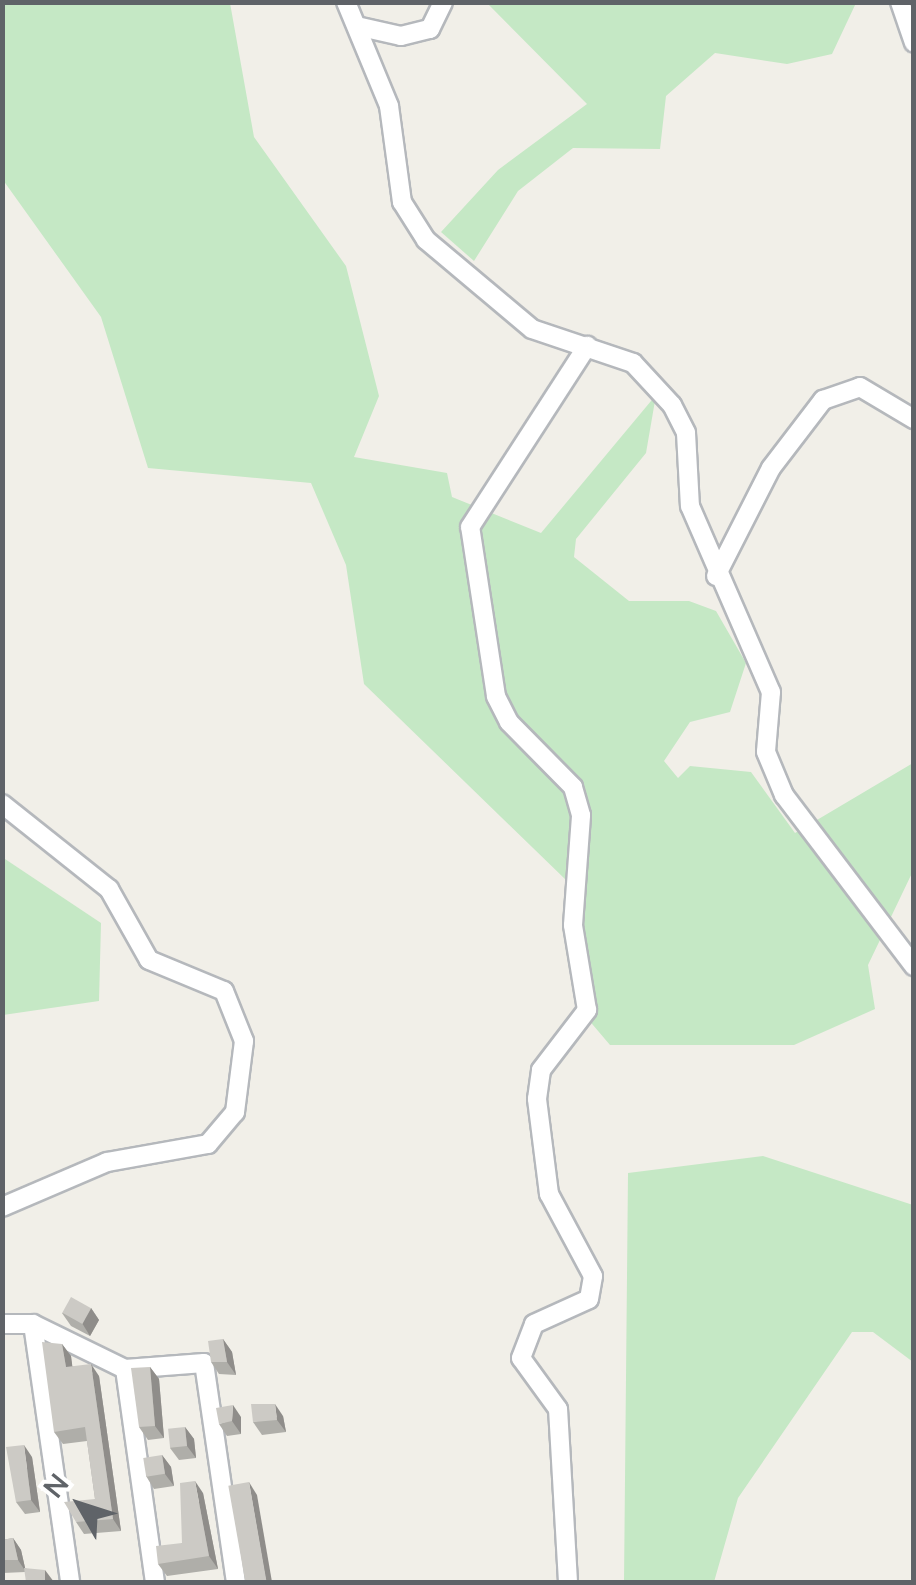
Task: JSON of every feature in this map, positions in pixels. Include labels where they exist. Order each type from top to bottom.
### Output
[{"type":"street","points":[[346,2],[361,28],[388,106],[402,202],[426,240],[532,329],[587,346],[649,374],[672,405],[686,434],[690,506],[716,576],[771,692],[766,752],[784,795],[914,966]]},
{"type":"street","points":[[361,28],[401,36],[430,29],[443,2]]},
{"type":"street","points":[[900,2],[914,44]]},
{"type":"street","points":[[568,1582],[558,1409],[521,1358],[534,1324],[589,1299],[593,1276],[549,1194],[537,1100],[541,1070],[587,1010],[574,924],[581,815],[573,786],[509,722],[496,696],[470,526],[587,346]]},
{"type":"street","points":[[716,576],[771,468],[823,400],[860,387],[914,419]]},
{"type":"street","points":[[2,804],[110,889],[149,960],[224,992],[244,1042],[235,1112],[208,1144],[107,1162],[2,1207]]},
{"type":"street","points":[[2,1324],[33,1324],[124,1369],[204,1364],[236,1582]]},
{"type":"street","points":[[33,1324],[70,1582]]},
{"type":"street","points":[[124,1369],[154,1582]]},
{"type":"green space","points":[[2,3],[230,3],[254,137],[346,266],[379,396],[354,457],[447,473],[452,497],[541,533],[656,395],[646,453],[576,539],[574,557],[629,601],[689,601],[716,611],[746,663],[730,712],[690,722],[664,761],[678,778],[690,766],[751,772],[795,833],[913,763],[913,871],[868,965],[875,1009],[794,1045],[610,1045],[576,1005],[566,880],[364,684],[346,565],[311,483],[148,468],[101,317],[3,180]]},
{"type":"green space","points":[[487,3],[856,3],[832,54],[787,64],[715,53],[666,96],[660,149],[573,148],[518,191],[474,261],[441,232],[498,170],[587,104]]},
{"type":"green space","points":[[2,857],[101,923],[99,1001],[3,1015]]},
{"type":"green space","points":[[763,1156],[913,1205],[913,1362],[873,1332],[852,1332],[738,1498],[714,1582],[624,1582],[628,1173]]},
{"type":"building","points":[[71,1297],[91,1308],[82,1324],[62,1313]]},
{"type":"building","points":[[223,1339],[227,1362],[211,1362],[208,1341]]},
{"type":"building","points":[[42,1342],[62,1344],[66,1367],[91,1364],[113,1519],[76,1522],[64,1502],[95,1499],[85,1427],[54,1432]]},
{"type":"building","points":[[150,1367],[155,1426],[139,1427],[131,1368]]},
{"type":"building","points":[[251,1404],[275,1404],[277,1420],[253,1422]]},
{"type":"building","points":[[233,1405],[232,1421],[219,1424],[216,1408]]},
{"type":"building","points":[[185,1427],[187,1446],[170,1448],[168,1429]]},
{"type":"building","points":[[24,1445],[31,1500],[16,1502],[6,1447]]},
{"type":"building","points":[[162,1455],[165,1474],[146,1477],[143,1458]]},
{"type":"building","points":[[195,1481],[209,1556],[158,1564],[156,1546],[182,1543],[180,1483]]},
{"type":"building","points":[[249,1482],[267,1581],[245,1582],[228,1486]]},
{"type":"building","points":[[13,1538],[18,1560],[2,1560],[2,1540]]},
{"type":"building","points":[[24,1568],[45,1570],[45,1582],[26,1582]]}]
